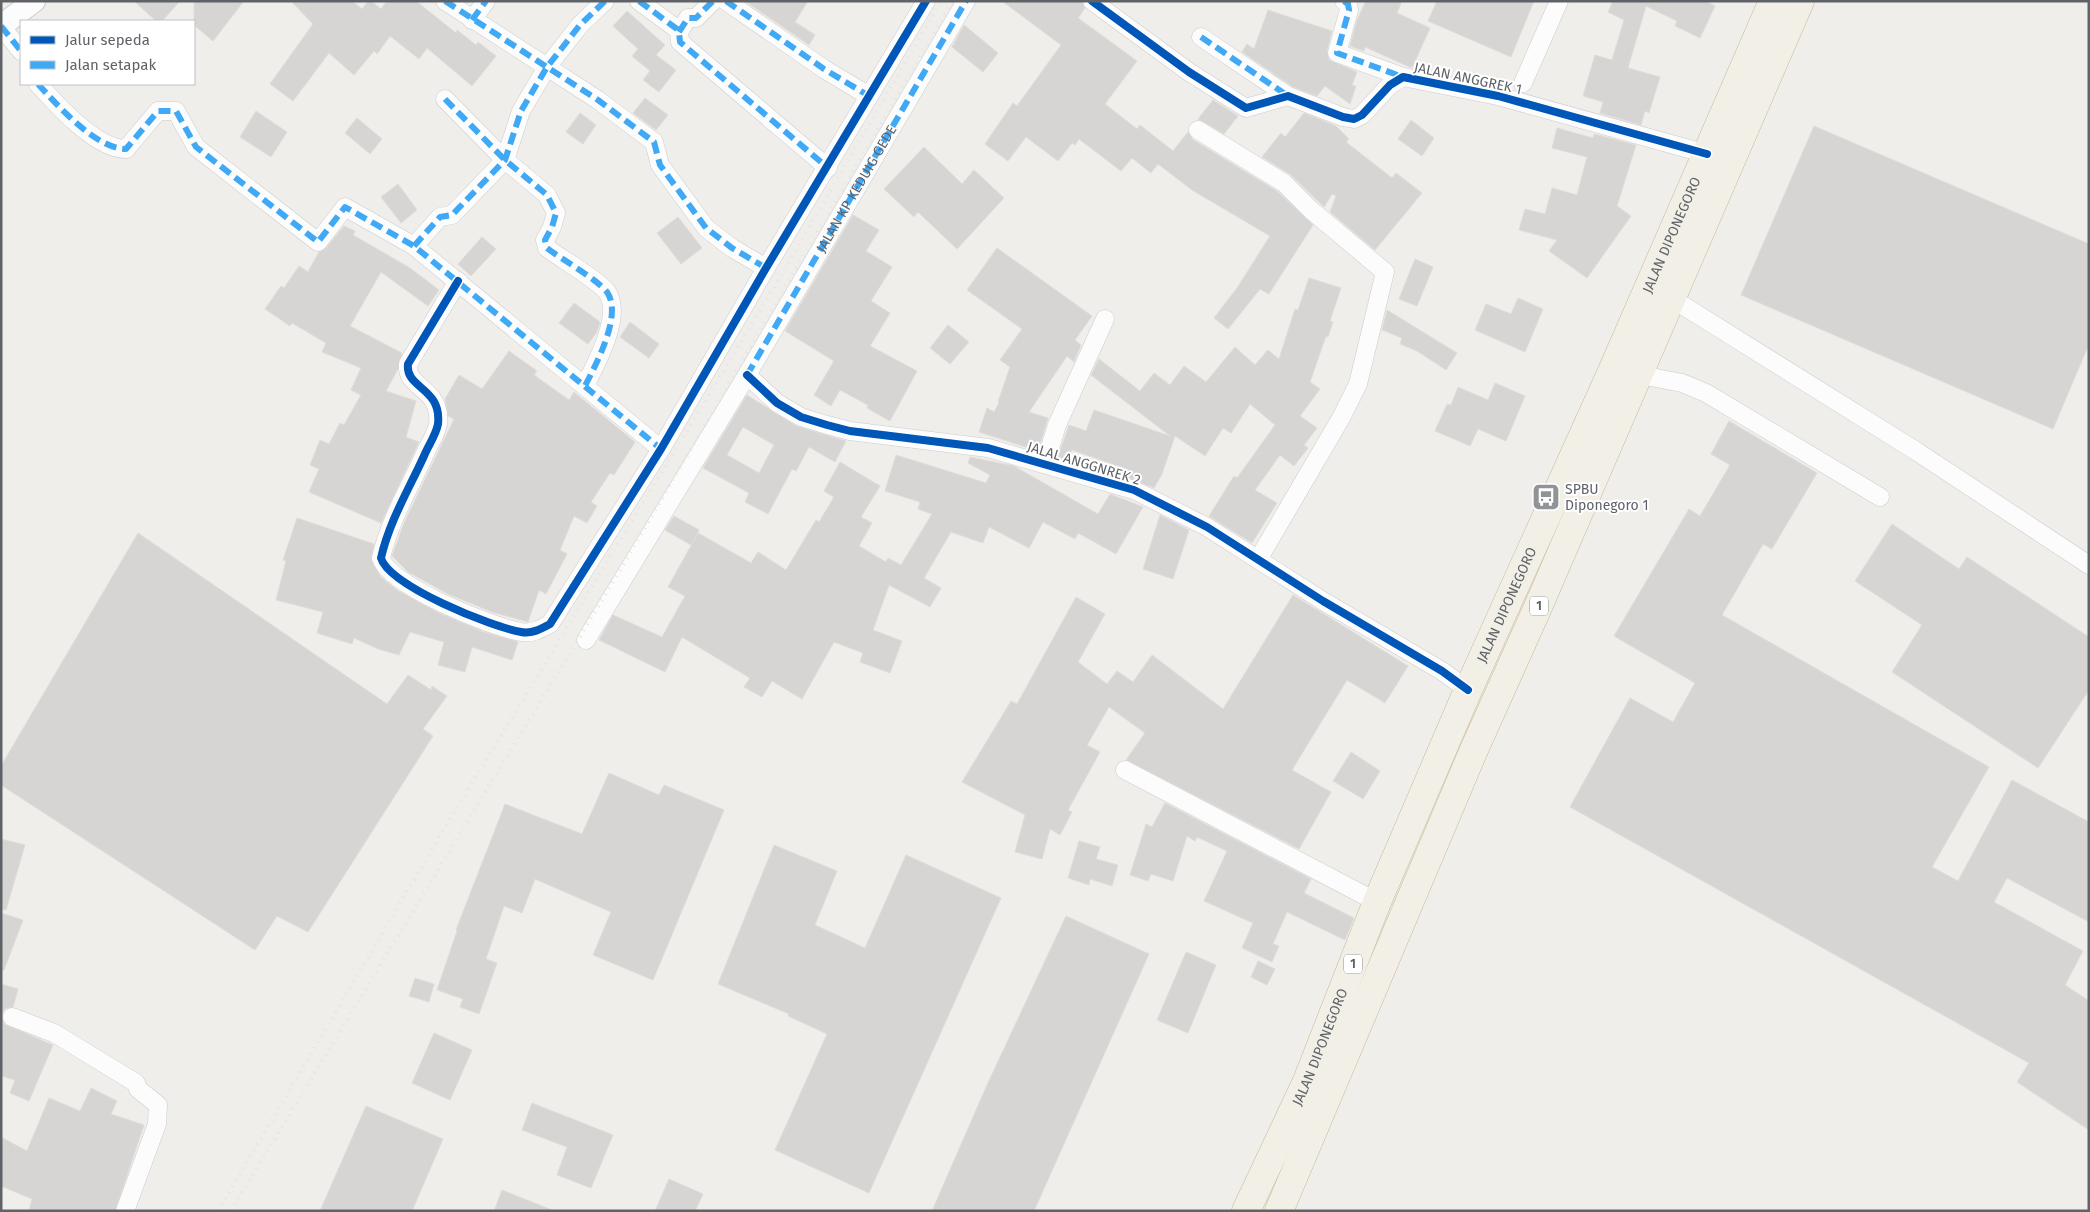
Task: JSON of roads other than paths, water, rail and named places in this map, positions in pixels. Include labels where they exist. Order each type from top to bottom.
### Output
[{"type":"highway","name":"JALAN DIPONEGORO","points":[[1279,1211],[1465,770],[1626,372],[1661,291],[1707,154],[1773,1]]},
{"type":"highway","name":"JALAN DIPONEGORO","points":[[1661,291],[1724,174],[1800,1]]},
{"type":"highway","name":"JALAN DIPONEGORO","points":[[1246,1211],[1308,1081],[1377,902],[1468,690],[1626,372]]},
{"type":"street","points":[[20,50],[1,26],[34,1]]},
{"type":"street","points":[[444,1],[598,100],[654,142],[660,165],[706,228],[732,248],[766,268]]},
{"type":"street","points":[[472,20],[486,1]]},
{"type":"street","points":[[414,246],[440,217],[452,215],[505,160],[521,111],[547,68],[580,25],[605,1]]},
{"type":"street","points":[[639,1],[679,32]]},
{"type":"street","points":[[713,1],[696,18],[688,18],[679,32],[680,42],[828,168]]},
{"type":"street","points":[[726,1],[824,69],[869,96]]},
{"type":"street","points":[[458,281],[408,364],[407,372],[410,378],[429,393],[436,402],[438,425],[392,523],[382,552],[382,562],[408,586],[474,618],[522,633],[533,632],[550,624],[661,450],[766,268],[828,168],[926,1]]},
{"type":"street","name":"JALAN KP KEDUIG GEDE","points":[[586,640],[747,375],[966,1]]},
{"type":"street","points":[[1092,1],[1189,72],[1246,108],[1288,96]]},
{"type":"street","points":[[1344,1],[1348,4],[1349,10],[1337,53],[1403,77]]},
{"type":"street","points":[[1523,83],[1559,1]]},
{"type":"street","points":[[1201,37],[1288,96]]},
{"type":"street","name":"JALAN ANGGREK 1","points":[[1288,96],[1343,118],[1354,119],[1372,105],[1390,85],[1403,77],[1498,96],[1707,154]]},
{"type":"street","points":[[39,85],[70,119],[116,149],[126,149],[158,112],[176,111],[196,147],[318,242],[345,207],[414,246],[661,450]]},
{"type":"street","points":[[445,99],[505,160],[547,195],[556,213],[552,227],[545,240],[547,248],[607,292],[612,307],[611,323],[600,354],[585,386]]},
{"type":"street","points":[[1198,130],[1284,183],[1311,210],[1384,270],[1385,274],[1364,353],[1358,384],[1341,418],[1259,558]]},
{"type":"street","points":[[1661,291],[1916,451],[2089,564]]},
{"type":"street","points":[[1045,464],[1056,425],[1105,319]]},
{"type":"street","points":[[1626,372],[1682,383],[1706,394],[1880,497]]},
{"type":"street","name":"JALAL ANGGNREK 2","points":[[747,375],[777,403],[801,417],[826,425],[850,430],[988,448],[1134,490],[1207,526],[1323,600],[1442,671],[1468,690]]},
{"type":"street","points":[[1125,770],[1377,902]]},
{"type":"street","points":[[12,1017],[54,1033],[136,1083],[138,1089],[158,1105],[157,1124],[125,1211]]},
{"type":"railway","points":[[218,1211],[441,834],[763,306],[941,1]]},
{"type":"railway","points":[[231,1211],[616,577],[953,1]]},
{"type":"place","name":"SPBU Diponegoro 1","points":[[1546,497]]}]
